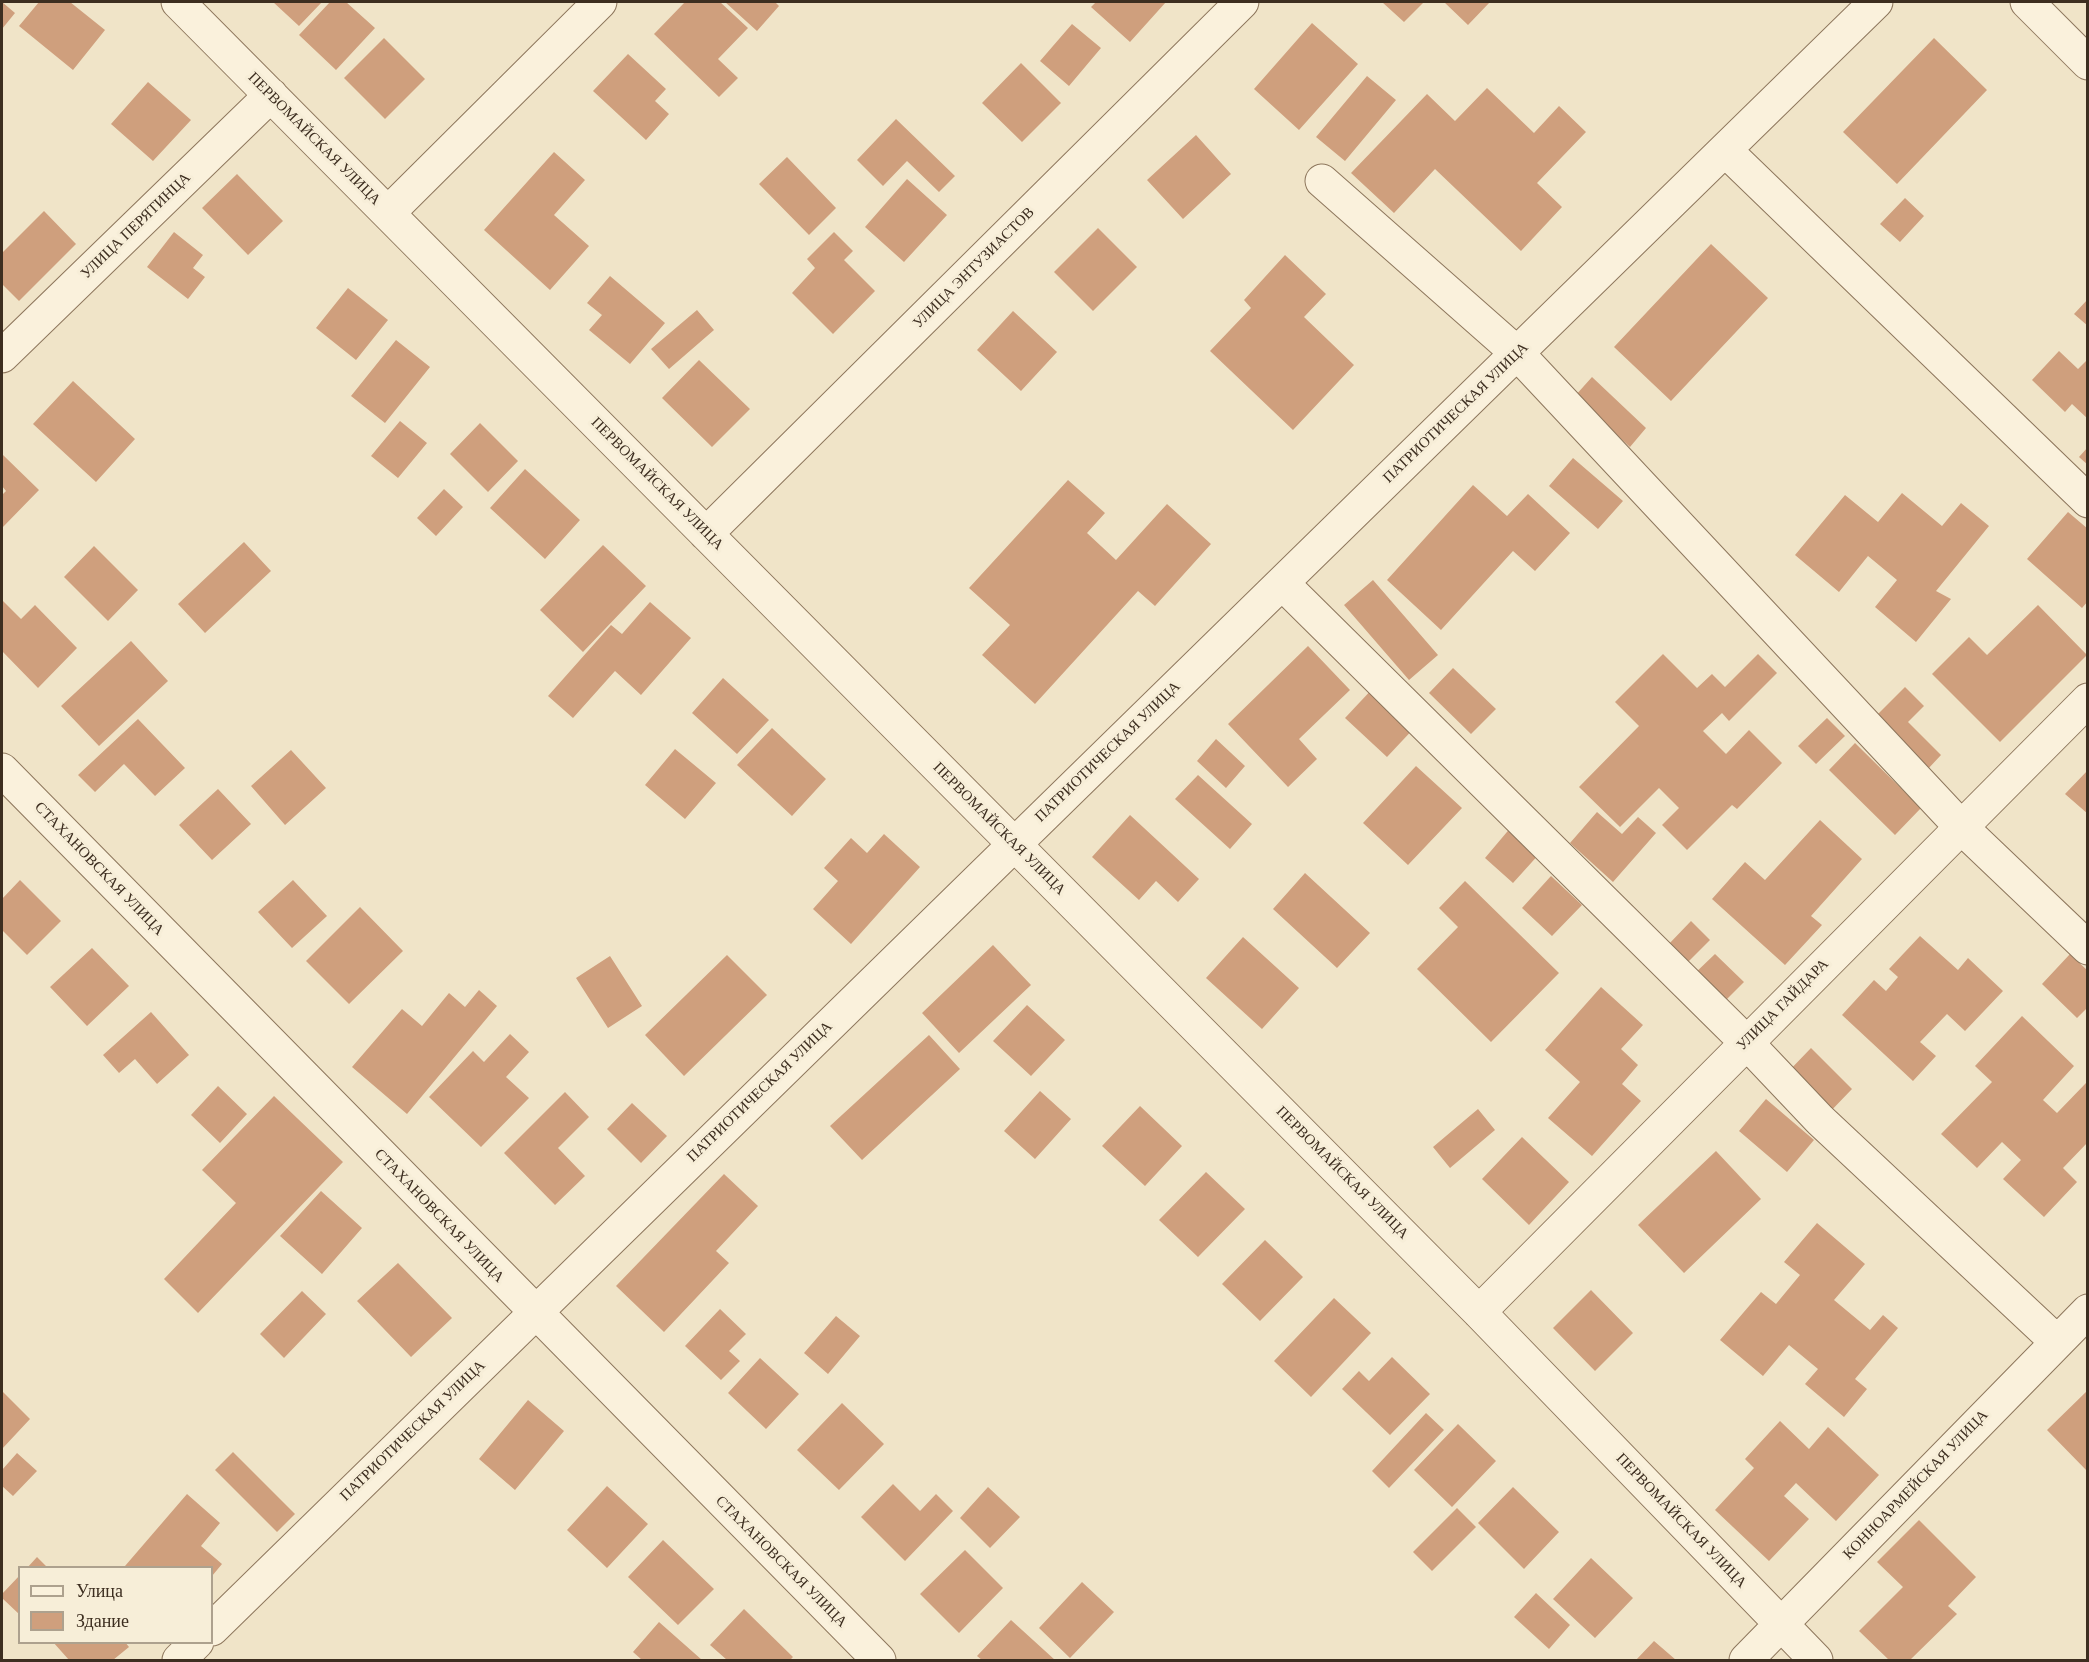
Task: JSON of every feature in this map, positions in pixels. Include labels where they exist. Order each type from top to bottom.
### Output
[{"type":"street","name":"ПЕРВОМАЙСКАЯ УЛИЦА","points":[[178,2],[1479,1312],[1816,1660]]},
{"type":"street","points":[[388,213],[600,2]]},
{"type":"street","name":"УЛИЦА ЭНТУЗИАСТОВ","points":[[706,534],[1242,2]]},
{"type":"street","name":"ПАТРИОТИЧЕСКАЯ УЛИЦА","points":[[213,1628],[1876,2]]},
{"type":"street","points":[[2027,2],[2088,63]]},
{"type":"street","name":"УЛИЦА ПЕРЯТИНЦА","points":[[2,356],[271,95]]},
{"type":"street","points":[[1725,150],[2088,501]]},
{"type":"street","points":[[1322,181],[1517,353],[1962,828],[2088,948]]},
{"type":"street","points":[[1282,583],[1746,1042],[1820,1120],[2057,1342]]},
{"type":"street","name":"УЛИЦА ГАЙДАРА","points":[[1479,1312],[2088,700]]},
{"type":"street","name":"СТАХАНОВСКАЯ УЛИЦА","points":[[2,770],[534,1313],[879,1660]]},
{"type":"street","name":"КОННОАРМЕЙСКАЯ УЛИЦА","points":[[1746,1660],[2088,1311]]},
{"type":"street","points":[[179,1660],[195,1644]]},
{"type":"building","points":[[2,2],[15,13],[2,29]]},
{"type":"building","points":[[39,2],[70,2],[105,30],[73,70],[19,26]]},
{"type":"building","points":[[273,2],[322,2],[299,26]]},
{"type":"building","points":[[330,2],[346,2],[375,28],[336,70],[299,35]]},
{"type":"building","points":[[685,2],[720,2],[748,28],[718,59],[738,78],[719,97],[654,34]]},
{"type":"building","points":[[725,2],[775,2],[779,6],[757,31]]},
{"type":"building","points":[[1096,2],[1166,2],[1130,42],[1091,7]]},
{"type":"building","points":[[1382,2],[1424,2],[1404,22]]},
{"type":"building","points":[[1444,2],[1490,2],[1468,25]]},
{"type":"building","points":[[1312,23],[1358,64],[1299,130],[1254,89]]},
{"type":"building","points":[[1072,24],[1101,48],[1069,86],[1040,61]]},
{"type":"building","points":[[384,38],[425,79],[385,119],[344,78]]},
{"type":"building","points":[[1934,38],[1987,90],[1897,184],[1843,132]]},
{"type":"building","points":[[628,54],[666,89],[655,101],[669,114],[646,140],[593,91]]},
{"type":"building","points":[[1021,63],[1061,103],[1022,142],[982,103]]},
{"type":"building","points":[[1367,76],[1396,100],[1345,161],[1316,137]]},
{"type":"building","points":[[148,82],[191,120],[153,161],[111,124]]},
{"type":"building","points":[[1487,88],[1534,133],[1559,106],[1586,132],[1537,183],[1562,207],[1521,251],[1435,169],[1394,213],[1351,173],[1427,94],[1455,121]]},
{"type":"building","points":[[896,119],[955,176],[939,192],[907,161],[883,186],[857,160]]},
{"type":"building","points":[[1196,135],[1231,174],[1183,219],[1147,180]]},
{"type":"building","points":[[554,152],[585,180],[554,215],[589,246],[550,290],[484,230]]},
{"type":"building","points":[[787,157],[836,208],[809,235],[759,184]]},
{"type":"building","points":[[237,174],[283,221],[248,255],[202,208]]},
{"type":"building","points":[[907,179],[947,215],[904,262],[865,227]]},
{"type":"building","points":[[1905,198],[1924,216],[1900,242],[1880,224]]},
{"type":"building","points":[[44,211],[76,244],[19,301],[2,284],[2,253]]},
{"type":"building","points":[[1098,228],[1137,267],[1093,311],[1054,272]]},
{"type":"building","points":[[174,232],[203,255],[193,268],[205,277],[188,299],[147,267]]},
{"type":"building","points":[[834,232],[853,251],[844,260],[875,291],[833,334],[792,293],[815,268],[807,259]]},
{"type":"building","points":[[1711,244],[1768,298],[1671,401],[1614,347]]},
{"type":"building","points":[[1285,255],[1326,294],[1304,317],[1354,365],[1293,430],[1210,351],[1251,308],[1244,300]]},
{"type":"building","points":[[610,276],[665,323],[630,364],[589,330],[602,315],[587,303]]},
{"type":"building","points":[[348,288],[388,320],[356,360],[316,328]]},
{"type":"building","points":[[2088,299],[2088,326],[2074,314]]},
{"type":"building","points":[[697,310],[714,330],[669,369],[651,349]]},
{"type":"building","points":[[1013,311],[1057,352],[1021,391],[977,350]]},
{"type":"building","points":[[396,340],[430,367],[385,423],[351,396]]},
{"type":"building","points":[[2059,351],[2078,369],[2088,359],[2088,419],[2072,404],[2065,412],[2032,380]]},
{"type":"building","points":[[699,360],[750,409],[712,447],[662,398]]},
{"type":"building","points":[[1592,377],[1646,428],[1630,447],[1575,396]]},
{"type":"building","points":[[73,381],[135,439],[96,482],[33,424]]},
{"type":"building","points":[[400,421],[427,443],[398,478],[371,456]]},
{"type":"building","points":[[480,423],[518,461],[488,492],[450,454]]},
{"type":"building","points":[[2088,447],[2088,465],[2079,457]]},
{"type":"building","points":[[3,455],[39,490],[2,528],[2,495],[6,491],[2,486]]},
{"type":"building","points":[[1573,458],[1623,501],[1598,529],[1549,486]]},
{"type":"building","points":[[525,469],[580,520],[545,559],[490,508]]},
{"type":"building","points":[[1068,480],[1105,513],[1087,533],[1116,560],[1167,504],[1211,544],[1155,606],[1138,591],[1035,704],[982,655],[1010,625],[969,588]]},
{"type":"building","points":[[1473,485],[1507,516],[1528,494],[1570,533],[1535,571],[1513,551],[1441,630],[1387,580]]},
{"type":"building","points":[[444,489],[463,507],[436,536],[417,518]]},
{"type":"building","points":[[1902,493],[1942,526],[1961,503],[1989,526],[1936,591],[1951,599],[1916,642],[1875,607],[1897,580],[1868,556],[1839,592],[1795,555],[1845,495],[1878,522]]},
{"type":"building","points":[[2068,512],[2088,529],[2088,601],[2082,608],[2027,559]]},
{"type":"building","points":[[244,542],[271,571],[205,633],[178,604]]},
{"type":"building","points":[[603,545],[646,586],[583,652],[540,610]]},
{"type":"building","points":[[94,546],[138,590],[108,621],[64,577]]},
{"type":"building","points":[[1373,580],[1438,655],[1409,680],[1344,605]]},
{"type":"building","points":[[2,600],[21,619],[35,605],[77,648],[38,688],[2,651]]},
{"type":"building","points":[[650,602],[691,638],[641,695],[615,671],[573,718],[548,696],[611,625],[622,634]]},
{"type":"building","points":[[2038,605],[2087,655],[2000,742],[1932,674],[1969,637],[1987,655]]},
{"type":"building","points":[[131,641],[168,681],[99,746],[61,706]]},
{"type":"building","points":[[1308,646],[1350,690],[1299,739],[1317,759],[1288,787],[1228,724]]},
{"type":"building","points":[[1663,654],[1697,688],[1712,674],[1725,687],[1758,654],[1777,673],[1729,721],[1722,713],[1703,731],[1726,754],[1749,730],[1782,763],[1737,809],[1732,805],[1687,850],[1662,825],[1679,808],[1659,788],[1620,827],[1579,787],[1639,726],[1615,702]]},
{"type":"building","points":[[1453,668],[1496,709],[1471,734],[1429,693]]},
{"type":"building","points":[[723,678],[769,720],[737,754],[692,713]]},
{"type":"building","points":[[1375,686],[1417,725],[1387,757],[1345,718]]},
{"type":"building","points":[[1905,687],[1924,706],[1908,722],[1941,755],[1927,770],[1874,718]]},
{"type":"building","points":[[1827,718],[1845,736],[1816,764],[1798,746]]},
{"type":"building","points":[[138,719],[185,768],[155,796],[124,764],[95,792],[78,775]]},
{"type":"building","points":[[772,728],[826,779],[792,816],[737,765]]},
{"type":"building","points":[[1216,739],[1245,766],[1226,788],[1197,761]]},
{"type":"building","points":[[1855,743],[1921,808],[1895,835],[1829,770]]},
{"type":"building","points":[[675,749],[716,783],[685,819],[645,785]]},
{"type":"building","points":[[291,750],[326,788],[285,825],[251,786]]},
{"type":"building","points":[[1416,766],[1462,808],[1408,865],[1363,823]]},
{"type":"building","points":[[2088,770],[2088,814],[2065,794]]},
{"type":"building","points":[[1198,775],[1252,824],[1230,849],[1175,799]]},
{"type":"building","points":[[218,789],[251,824],[212,860],[179,825]]},
{"type":"building","points":[[1597,812],[1622,834],[1638,817],[1656,833],[1613,882],[1570,843]]},
{"type":"building","points":[[1130,815],[1199,879],[1178,902],[1156,881],[1139,900],[1092,857]]},
{"type":"building","points":[[1820,820],[1862,859],[1811,916],[1822,925],[1785,965],[1712,899],[1745,862],[1765,880]]},
{"type":"building","points":[[1512,826],[1541,852],[1513,883],[1485,858]]},
{"type":"building","points":[[884,834],[920,867],[851,944],[813,909],[838,881],[824,868],[851,838],[867,853]]},
{"type":"building","points":[[1305,873],[1370,933],[1337,968],[1273,909]]},
{"type":"building","points":[[1551,876],[1582,905],[1552,936],[1522,908]]},
{"type":"building","points":[[20,880],[61,921],[27,955],[2,930],[2,899]]},
{"type":"building","points":[[293,880],[327,916],[292,948],[258,912]]},
{"type":"building","points":[[1465,881],[1559,973],[1491,1042],[1417,969],[1458,927],[1439,908]]},
{"type":"building","points":[[360,907],[403,951],[349,1004],[306,961]]},
{"type":"building","points":[[1691,921],[1710,940],[1685,965],[1667,946]]},
{"type":"building","points":[[1920,936],[1958,970],[1968,958],[2003,991],[1965,1031],[1947,1014],[1920,1042],[1936,1056],[1913,1081],[1842,1015],[1874,980],[1886,991],[1898,977],[1889,969]]},
{"type":"building","points":[[1243,937],[1299,988],[1262,1029],[1206,978]]},
{"type":"building","points":[[993,945],[1031,985],[959,1053],[922,1013]]},
{"type":"building","points":[[92,948],[129,986],[87,1026],[50,987]]},
{"type":"building","points":[[1715,954],[1744,982],[1721,1005],[1692,976]]},
{"type":"building","points":[[2070,954],[2088,971],[2088,1007],[2077,1018],[2042,984]]},
{"type":"building","points":[[727,955],[767,995],[684,1076],[645,1035]]},
{"type":"building","points":[[610,956],[642,1006],[608,1028],[576,978]]},
{"type":"building","points":[[1601,987],[1643,1025],[1621,1049],[1638,1065],[1622,1084],[1641,1101],[1592,1156],[1548,1118],[1580,1082],[1545,1050]]},
{"type":"building","points":[[479,990],[497,1006],[407,1114],[352,1067],[402,1009],[422,1026],[449,993],[465,1007]]},
{"type":"building","points":[[1027,1005],[1065,1040],[1031,1076],[993,1041]]},
{"type":"building","points":[[151,1012],[189,1055],[157,1084],[135,1059],[119,1073],[103,1055]]},
{"type":"building","points":[[2022,1016],[2074,1066],[2043,1100],[2057,1113],[2086,1083],[2088,1084],[2088,1142],[2063,1168],[2077,1182],[2044,1217],[2003,1179],[2021,1160],[2002,1142],[1977,1168],[1941,1134],[1992,1082],[1975,1066]]},
{"type":"building","points":[[510,1034],[529,1052],[506,1077],[529,1098],[481,1147],[429,1097],[473,1051],[484,1062]]},
{"type":"building","points":[[929,1035],[960,1069],[862,1160],[830,1126]]},
{"type":"building","points":[[1811,1048],[1852,1089],[1826,1116],[1785,1075]]},
{"type":"building","points":[[218,1086],[247,1114],[220,1143],[191,1115]]},
{"type":"building","points":[[1040,1091],[1071,1119],[1035,1159],[1004,1131]]},
{"type":"building","points":[[565,1092],[589,1117],[558,1148],[585,1176],[555,1205],[504,1153]]},
{"type":"building","points":[[274,1096],[343,1162],[198,1313],[164,1279],[236,1203],[202,1170]]},
{"type":"building","points":[[1766,1099],[1814,1140],[1787,1172],[1739,1131]]},
{"type":"building","points":[[632,1103],[667,1136],[641,1163],[607,1129]]},
{"type":"building","points":[[1140,1106],[1182,1146],[1145,1186],[1102,1146]]},
{"type":"building","points":[[1478,1109],[1495,1130],[1450,1168],[1433,1147]]},
{"type":"building","points":[[1522,1137],[1569,1182],[1529,1225],[1482,1179]]},
{"type":"building","points":[[1716,1151],[1761,1199],[1684,1273],[1638,1225]]},
{"type":"building","points":[[1206,1172],[1245,1209],[1198,1257],[1159,1220]]},
{"type":"building","points":[[724,1174],[758,1206],[716,1251],[729,1263],[664,1332],[616,1286]]},
{"type":"building","points":[[321,1191],[362,1228],[322,1274],[280,1236]]},
{"type":"building","points":[[1817,1223],[1865,1264],[1834,1300],[1870,1330],[1883,1315],[1898,1328],[1855,1379],[1867,1389],[1844,1417],[1805,1384],[1818,1369],[1789,1345],[1763,1376],[1720,1340],[1761,1292],[1776,1304],[1800,1275],[1784,1262]]},
{"type":"building","points":[[1265,1240],[1303,1277],[1260,1321],[1222,1284]]},
{"type":"building","points":[[398,1263],[452,1318],[411,1357],[357,1301]]},
{"type":"building","points":[[1591,1290],[1633,1333],[1595,1371],[1553,1328]]},
{"type":"building","points":[[302,1291],[326,1314],[284,1358],[260,1334]]},
{"type":"building","points":[[1334,1298],[1371,1333],[1311,1397],[1274,1361]]},
{"type":"building","points":[[720,1309],[746,1334],[729,1351],[740,1361],[721,1380],[685,1346]]},
{"type":"building","points":[[836,1316],[860,1336],[828,1374],[804,1353]]},
{"type":"building","points":[[1392,1357],[1430,1394],[1390,1435],[1342,1389],[1359,1371],[1369,1381]]},
{"type":"building","points":[[760,1358],[799,1394],[766,1429],[728,1393]]},
{"type":"building","points":[[2088,1390],[2088,1472],[2047,1430]]},
{"type":"building","points":[[2,1391],[30,1419],[2,1449]]},
{"type":"building","points":[[528,1400],[564,1431],[515,1490],[479,1459]]},
{"type":"building","points":[[842,1403],[884,1444],[839,1490],[797,1450]]},
{"type":"building","points":[[1426,1413],[1444,1430],[1389,1488],[1372,1471]]},
{"type":"building","points":[[1780,1421],[1809,1449],[1828,1427],[1879,1475],[1836,1521],[1796,1483],[1784,1496],[1809,1519],[1769,1561],[1715,1510],[1754,1468],[1745,1459]]},
{"type":"building","points":[[1458,1424],[1496,1461],[1452,1507],[1414,1470]]},
{"type":"building","points":[[233,1452],[295,1514],[277,1532],[215,1470]]},
{"type":"building","points":[[17,1453],[37,1471],[13,1496],[2,1486],[2,1470]]},
{"type":"building","points":[[893,1484],[920,1511],[936,1494],[953,1511],[905,1561],[861,1517]]},
{"type":"building","points":[[607,1486],[648,1524],[607,1568],[567,1530]]},
{"type":"building","points":[[988,1487],[1020,1517],[990,1548],[960,1518]]},
{"type":"building","points":[[1513,1487],[1559,1532],[1524,1569],[1478,1523]]},
{"type":"building","points":[[187,1494],[220,1523],[201,1546],[222,1564],[213,1575],[213,1566],[125,1566]]},
{"type":"building","points":[[1457,1508],[1476,1527],[1432,1571],[1413,1552]]},
{"type":"building","points":[[1919,1520],[1976,1577],[1948,1606],[1957,1614],[1910,1660],[1889,1660],[1859,1631],[1903,1587],[1877,1562]]},
{"type":"building","points":[[663,1540],[714,1589],[678,1625],[628,1577]]},
{"type":"building","points":[[965,1550],[1003,1588],[959,1633],[920,1594]]},
{"type":"building","points":[[37,1557],[46,1566],[29,1566]]},
{"type":"building","points":[[1591,1558],[1633,1598],[1595,1638],[1553,1599]]},
{"type":"building","points":[[18,1577],[18,1613],[2,1598],[2,1594]]},
{"type":"building","points":[[1082,1582],[1114,1612],[1070,1658],[1039,1628]]},
{"type":"building","points":[[1536,1593],[1570,1625],[1549,1649],[1514,1617]]},
{"type":"building","points":[[744,1609],[793,1657],[790,1660],[727,1660],[710,1645]]},
{"type":"building","points":[[1011,1620],[1055,1660],[982,1660],[977,1656]]},
{"type":"building","points":[[659,1622],[702,1660],[642,1660],[633,1652]]},
{"type":"building","points":[[1654,1641],[1676,1660],[1636,1660]]},
{"type":"building","points":[[55,1644],[127,1644],[129,1647],[113,1660],[69,1660]]}]
